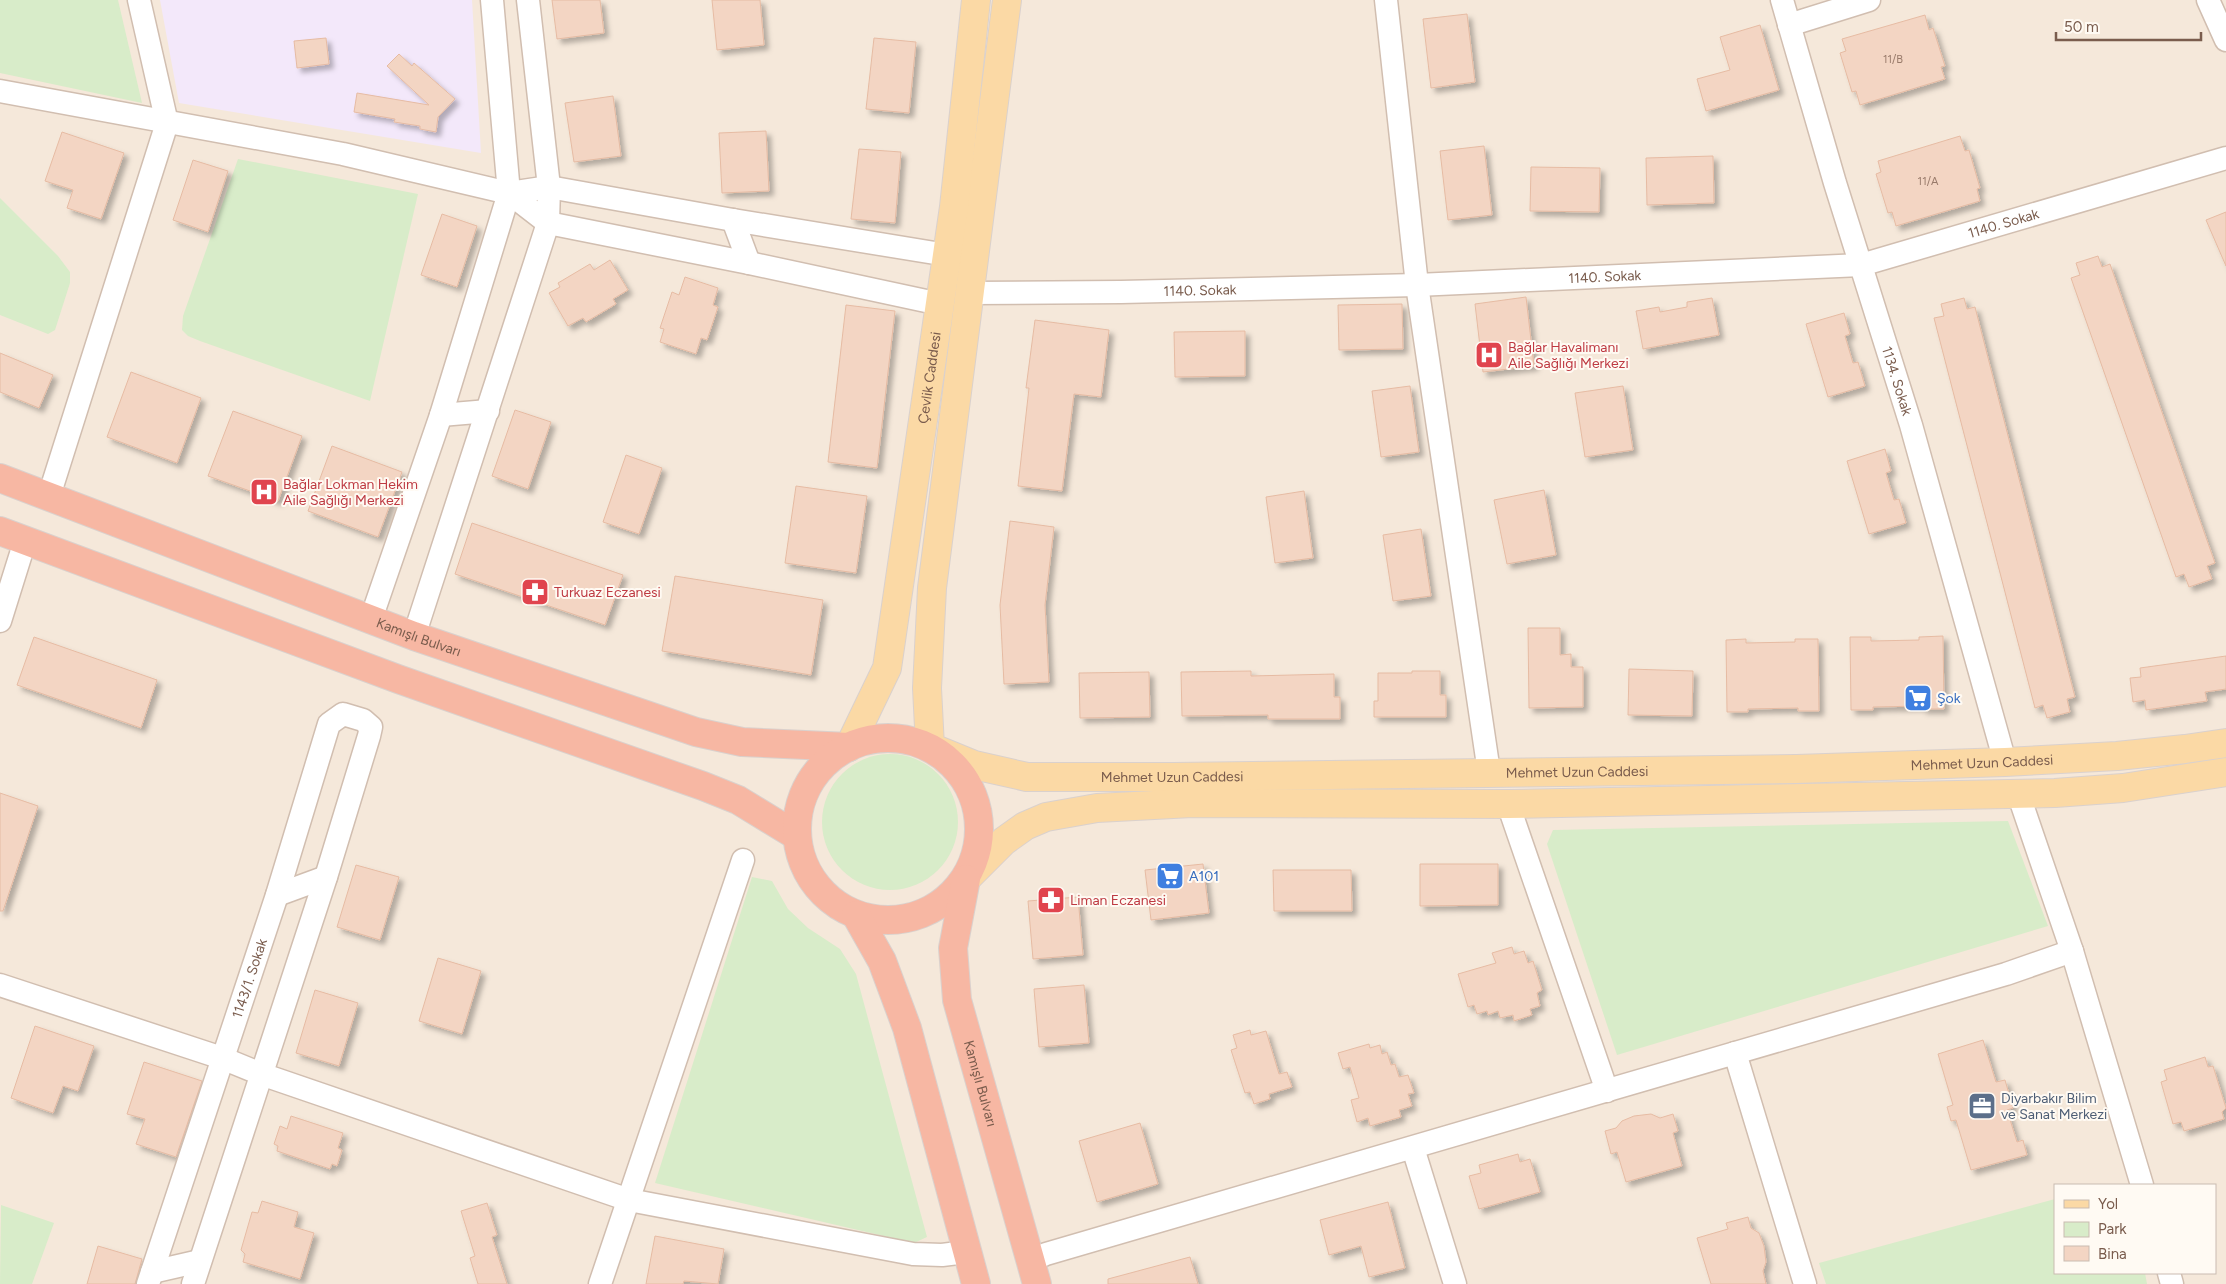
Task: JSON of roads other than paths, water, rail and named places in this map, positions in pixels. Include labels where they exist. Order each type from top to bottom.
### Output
[{"type":"highway","name":"Kamışlı Bulvarı","points":[[0,478],[414,636],[696,732],[742,742],[849,746]]},
{"type":"highway","points":[[0,531],[398,679],[703,786],[738,800],[797,836]]},
{"type":"highway","points":[[890,737],[911,740],[930,747],[955,766],[972,791],[980,820],[978,851],[966,879],[950,897],[936,907],[906,919],[881,920],[856,915],[834,903],[815,884],[802,861],[797,836],[799,809],[809,783],[826,762],[849,746],[869,740],[890,737]]},
{"type":"highway","name":"Kamışlı Bulvarı","points":[[966,879],[953,948],[957,1000],[1033,1272]]},
{"type":"highway","points":[[856,915],[882,961],[907,1028],[976,1284]]},
{"type":"main road","name":"Çevlik Caddesi","points":[[849,746],[886,668],[947,255],[976,0]]},
{"type":"main road","name":"Çevlik Caddesi","points":[[930,747],[927,688],[932,588],[1007,0]]},
{"type":"main road","name":"Mehmet Uzun Caddesi","points":[[930,747],[974,766],[1027,777],[1173,777],[1796,769],[2117,756],[2226,743]]},
{"type":"main road","points":[[966,879],[1004,841],[1025,826],[1046,817],[1097,808],[1192,803],[1508,804],[2055,793],[2124,788],[2226,772]]},
{"type":"street","points":[[49,496],[167,123],[139,0]]},
{"type":"street","points":[[371,619],[441,415],[509,193],[496,28],[492,0]]},
{"type":"street","points":[[496,28],[522,0]]},
{"type":"street","points":[[414,636],[548,223],[549,187],[528,0]]},
{"type":"street","points":[[1386,0],[1417,285],[1489,772]]},
{"type":"street","name":"1134. Sokak","points":[[1782,0],[1911,425],[2005,762]]},
{"type":"street","points":[[1789,25],[1869,0]]},
{"type":"street","points":[[2208,0],[2226,40]]},
{"type":"street","points":[[0,91],[343,154],[509,193],[549,187],[947,255]]},
{"type":"street","name":"1140. Sokak","points":[[969,293],[1121,292],[1417,285],[1861,265],[2226,158]]},
{"type":"street","points":[[509,193],[548,223],[749,263],[940,304]]},
{"type":"street","points":[[734,220],[749,263]]},
{"type":"street","points":[[441,415],[488,411]]},
{"type":"street","points":[[0,621],[25,541]]},
{"type":"street","name":"1143/1. Sokak","points":[[150,1278],[276,895],[329,724],[343,714],[362,720],[370,727],[369,736],[326,876]]},
{"type":"street","points":[[2018,793],[2072,951],[2142,1184]]},
{"type":"street","points":[[1508,804],[1607,1091]]},
{"type":"street","points":[[600,1284],[743,860]]},
{"type":"street","points":[[276,895],[326,876]]},
{"type":"street","points":[[193,1284],[326,876]]},
{"type":"street","points":[[1033,1272],[1046,1254],[2006,974],[2072,951]]},
{"type":"street","points":[[0,985],[222,1058],[261,1074],[629,1200],[913,1254],[942,1255],[966,1252]]},
{"type":"street","points":[[1735,1053],[1804,1284]]},
{"type":"street","points":[[1413,1148],[1455,1284]]},
{"type":"street","points":[[150,1278],[200,1262]]},
{"type":"place","name":"Bağlar Havalimanı Aile Sağlığı Merkezi","points":[[1489,355]]},
{"type":"place","name":"Bağlar Lokman Hekim Aile Sağlığı Merkezi","points":[[264,492]]},
{"type":"place","name":"Turkuaz Eczanesi","points":[[535,592]]},
{"type":"place","name":"Şok","points":[[1918,698]]},
{"type":"place","name":"A101","points":[[1170,876]]},
{"type":"place","name":"Liman Eczanesi","points":[[1051,900]]},
{"type":"place","name":"Diyarbakır Bilim ve Sanat Merkezi","points":[[1982,1106]]}]
